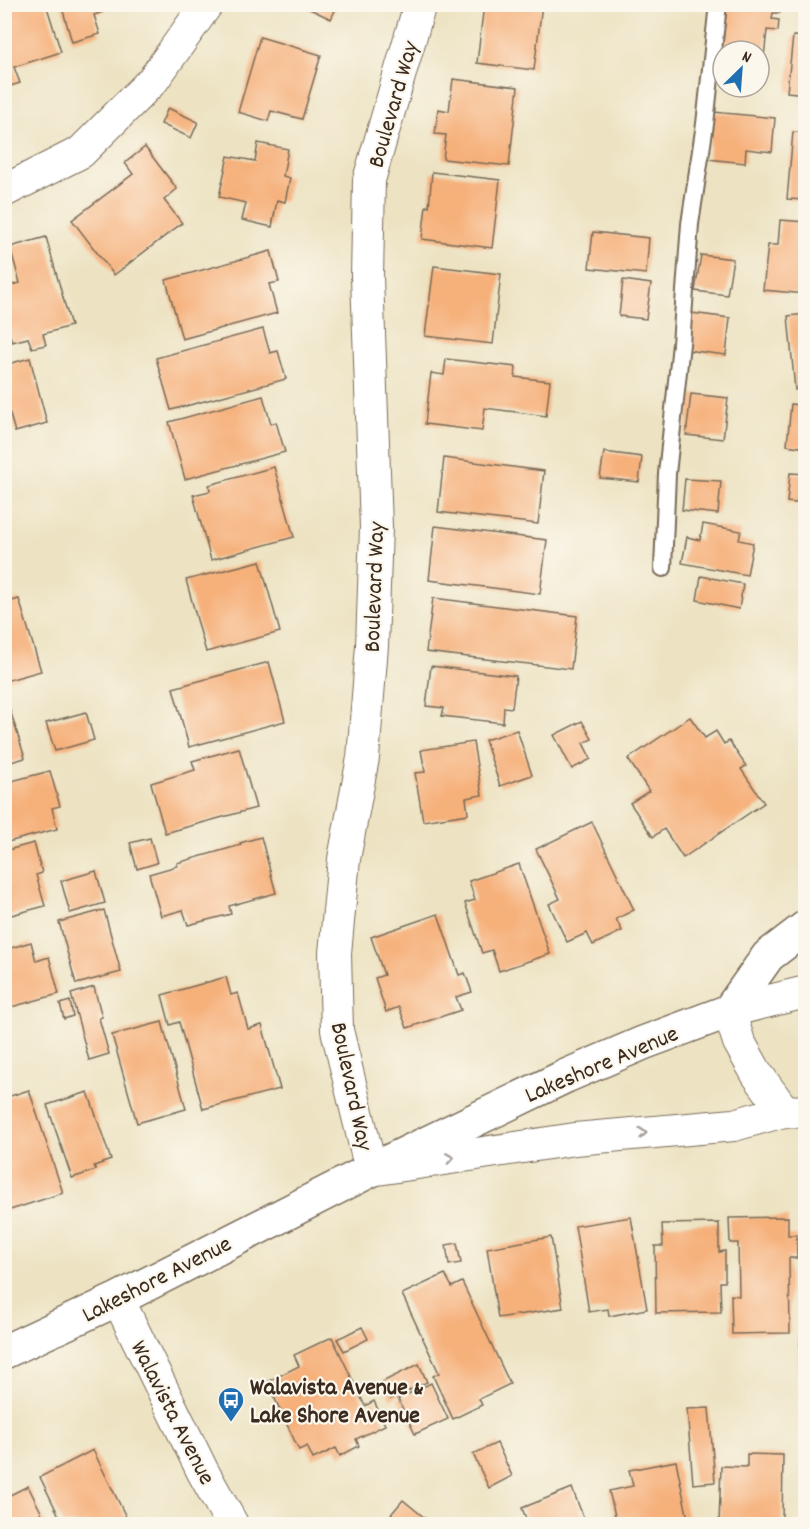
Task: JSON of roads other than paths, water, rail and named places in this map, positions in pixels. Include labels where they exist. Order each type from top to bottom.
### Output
[{"type":"street","points":[[4,190],[81,152],[153,80],[207,4]]},
{"type":"street","name":"Boulevard Way","points":[[371,1170],[337,1030],[335,952],[344,859],[363,758],[372,645],[375,527],[367,277],[369,180],[420,4]]},
{"type":"street","points":[[729,1011],[768,956],[806,927]]},
{"type":"street","points":[[729,1011],[806,992]]},
{"type":"street","name":"Lakeshore Avenue","points":[[4,1352],[118,1299],[371,1170],[566,1076],[643,1043],[729,1011],[739,1042],[757,1074],[795,1111]]},
{"type":"street","name":"Lakeshore Avenue","points":[[371,1170],[575,1138],[734,1125],[795,1111]]},
{"type":"street","name":"Walavista Avenue","points":[[118,1299],[203,1472],[232,1524]]},
{"type":"lane","points":[[663,568],[668,474],[690,224],[705,124],[718,4]]},
{"type":"place","name":"Walavista Avenue & Lake Shore Avenue","points":[[231,1423]]}]
